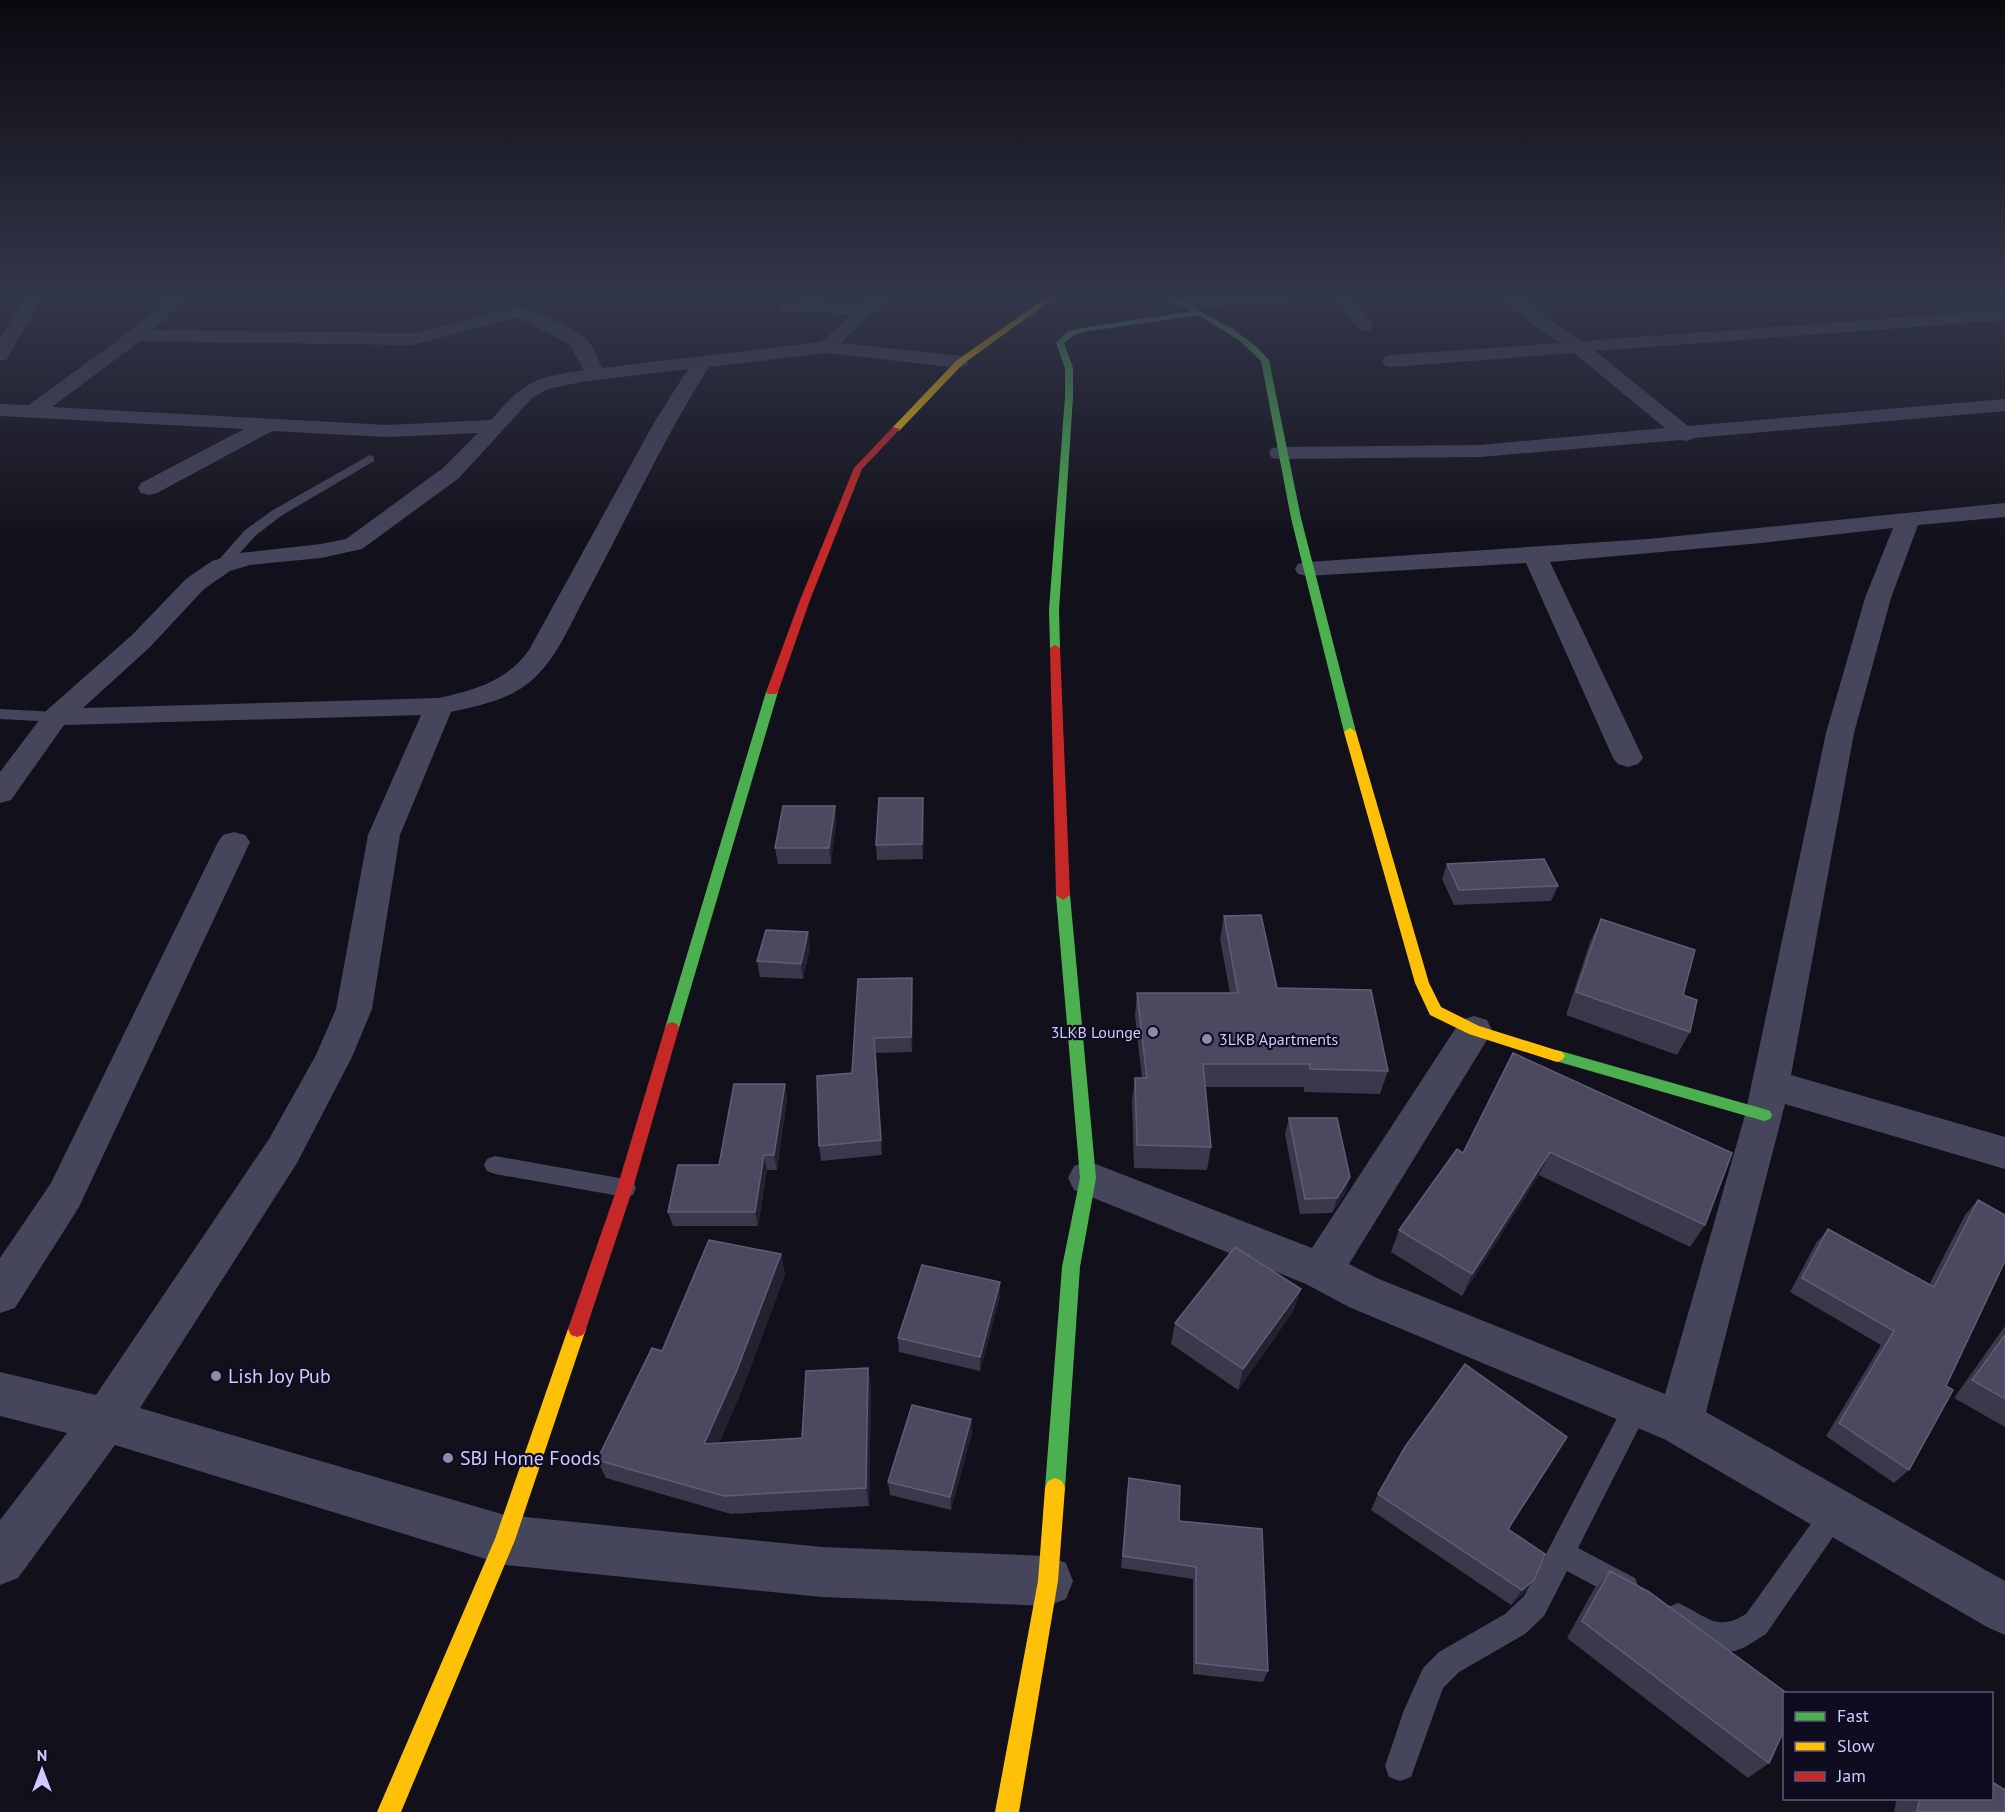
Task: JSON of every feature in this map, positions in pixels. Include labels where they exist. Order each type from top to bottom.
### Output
[{"type":"street","points":[[34,411],[78,379]]},
{"type":"street","points":[[0,793],[56,717],[141,641],[195,584],[221,566],[248,558],[321,551],[354,544],[451,473],[525,394],[542,384],[571,379]]},
{"type":"street","points":[[56,717],[439,706],[484,696],[502,688],[522,675],[534,663],[580,584],[677,399],[691,379]]},
{"type":"street","points":[[389,1812],[505,1540],[625,1188],[764,713],[805,600],[858,468],[944,379]]},
{"type":"street","points":[[1007,1812],[1047,1581],[1071,1267],[1088,1178],[1063,903],[1054,610],[1069,379]]},
{"type":"street","points":[[1268,379],[1280,453],[1331,667],[1427,998],[1435,1011],[1474,1030],[1653,1085],[1837,1106],[2005,1153]]},
{"type":"street","points":[[1617,379],[1686,435]]},
{"type":"street","points":[[1280,453],[1479,452],[2005,405]]},
{"type":"street","points":[[0,410],[387,431],[497,426]]},
{"type":"street","points":[[148,488],[268,425]]},
{"type":"street","points":[[1307,569],[1474,562],[1675,545],[1936,515],[2005,510]]},
{"type":"street","points":[[1680,1423],[1767,1099],[1840,733],[1878,598],[1908,520]]},
{"type":"street","points":[[1535,556],[1628,758]]},
{"type":"street","points":[[0,1560],[106,1420],[283,1151],[334,1057],[354,1009],[384,836],[439,706]]},
{"type":"street","points":[[0,1294],[65,1195],[234,842]]},
{"type":"street","points":[[1321,1271],[1474,1030]]},
{"type":"street","points":[[1088,1178],[1321,1271],[1364,1293],[1680,1423],[2005,1609]]},
{"type":"street","points":[[0,1394],[106,1420],[505,1540],[822,1572],[1047,1581]]},
{"type":"lane","points":[[221,566],[250,533],[277,513],[370,459]]},
{"type":"lane","points":[[0,714],[56,717]]},
{"type":"lane","points":[[495,1165],[625,1188]]},
{"type":"lane","points":[[1400,1766],[1419,1710],[1433,1678],[1449,1662],[1515,1624],[1534,1606],[1637,1406]]},
{"type":"lane","points":[[1561,1553],[1715,1637],[1735,1637],[1756,1624],[1836,1511]]},
{"type":"building","points":[[879,798],[923,798],[922,844],[876,845]]},
{"type":"building","points":[[783,806],[835,806],[829,848],[775,848]]},
{"type":"building","points":[[1544,859],[1558,886],[1459,890],[1447,864]]},
{"type":"building","points":[[1261,915],[1277,988],[1371,990],[1388,1071],[1310,1069],[1310,1064],[1203,1064],[1211,1147],[1137,1145],[1135,1078],[1147,1078],[1137,993],[1238,993],[1224,916]]},
{"type":"building","points":[[1601,919],[1695,950],[1683,995],[1697,1000],[1690,1032],[1576,992]]},
{"type":"building","points":[[766,930],[808,932],[801,964],[757,961]]},
{"type":"building","points":[[912,978],[911,1037],[874,1038],[881,1140],[819,1146],[817,1076],[852,1073],[858,979]]},
{"type":"building","points":[[1513,1053],[1732,1153],[1705,1225],[1550,1152],[1472,1274],[1399,1230],[1457,1149],[1463,1153]]},
{"type":"building","points":[[734,1084],[785,1084],[774,1155],[764,1155],[755,1212],[668,1212],[678,1165],[719,1165]]},
{"type":"building","points":[[1289,1118],[1337,1118],[1350,1177],[1337,1198],[1305,1199]]},
{"type":"building","points":[[1978,1200],[2005,1215],[2005,1261],[1946,1386],[1953,1390],[1909,1470],[1839,1423],[1894,1331],[1802,1278],[1828,1229],[1934,1287]]},
{"type":"building","points":[[709,1240],[781,1254],[737,1370],[704,1444],[802,1438],[806,1371],[868,1368],[866,1488],[724,1496],[597,1460],[652,1348],[662,1351]]},
{"type":"building","points":[[1235,1247],[1301,1289],[1243,1369],[1175,1323]]},
{"type":"building","points":[[922,1265],[1000,1282],[980,1357],[898,1338]]},
{"type":"building","points":[[2005,1335],[2005,1399],[1972,1380]]},
{"type":"building","points":[[1465,1364],[1567,1437],[1508,1529],[1545,1554],[1534,1580],[1522,1590],[1378,1494],[1405,1447]]},
{"type":"building","points":[[912,1405],[971,1419],[950,1497],[888,1482]]},
{"type":"building","points":[[1129,1478],[1180,1486],[1179,1521],[1262,1529],[1268,1671],[1196,1663],[1196,1567],[1123,1556]]},
{"type":"building","points":[[1610,1571],[1649,1592],[1785,1692],[1783,1692],[1783,1732],[1769,1763],[1582,1621]]},
{"type":"building","points":[[1993,1783],[2005,1790],[2005,1812],[1917,1812],[1920,1800],[1993,1800]]},
{"type":"traffic: fast","points":[[1055,648],[1054,610],[1069,379]]},
{"type":"traffic: fast","points":[[1269,379],[1296,518],[1350,732]]},
{"type":"traffic: fast","points":[[672,1028],[772,692]]},
{"type":"traffic: fast","points":[[1055,1488],[1071,1267],[1088,1178],[1063,895]]},
{"type":"traffic: fast","points":[[1557,1056],[1764,1115]]},
{"type":"traffic: slow","points":[[896,429],[944,379]]},
{"type":"traffic: slow","points":[[1350,732],[1422,983],[1435,1011],[1474,1030],[1557,1056]]},
{"type":"traffic: slow","points":[[389,1812],[505,1540],[577,1329]]},
{"type":"traffic: slow","points":[[1007,1812],[1048,1581],[1055,1488]]},
{"type":"traffic: jam","points":[[772,692],[805,600],[858,468],[896,429]]},
{"type":"traffic: jam","points":[[1055,648],[1063,895]]},
{"type":"traffic: jam","points":[[577,1329],[625,1188],[672,1028]]},
{"type":"place","name":"3LKB Lounge","points":[[1153,1032]]},
{"type":"place","name":"3LKB Apartments","points":[[1207,1039]]},
{"type":"place","name":"Lish Joy Pub","points":[[216,1376]]},
{"type":"place","name":"SBJ Home Foods","points":[[448,1458]]}]
